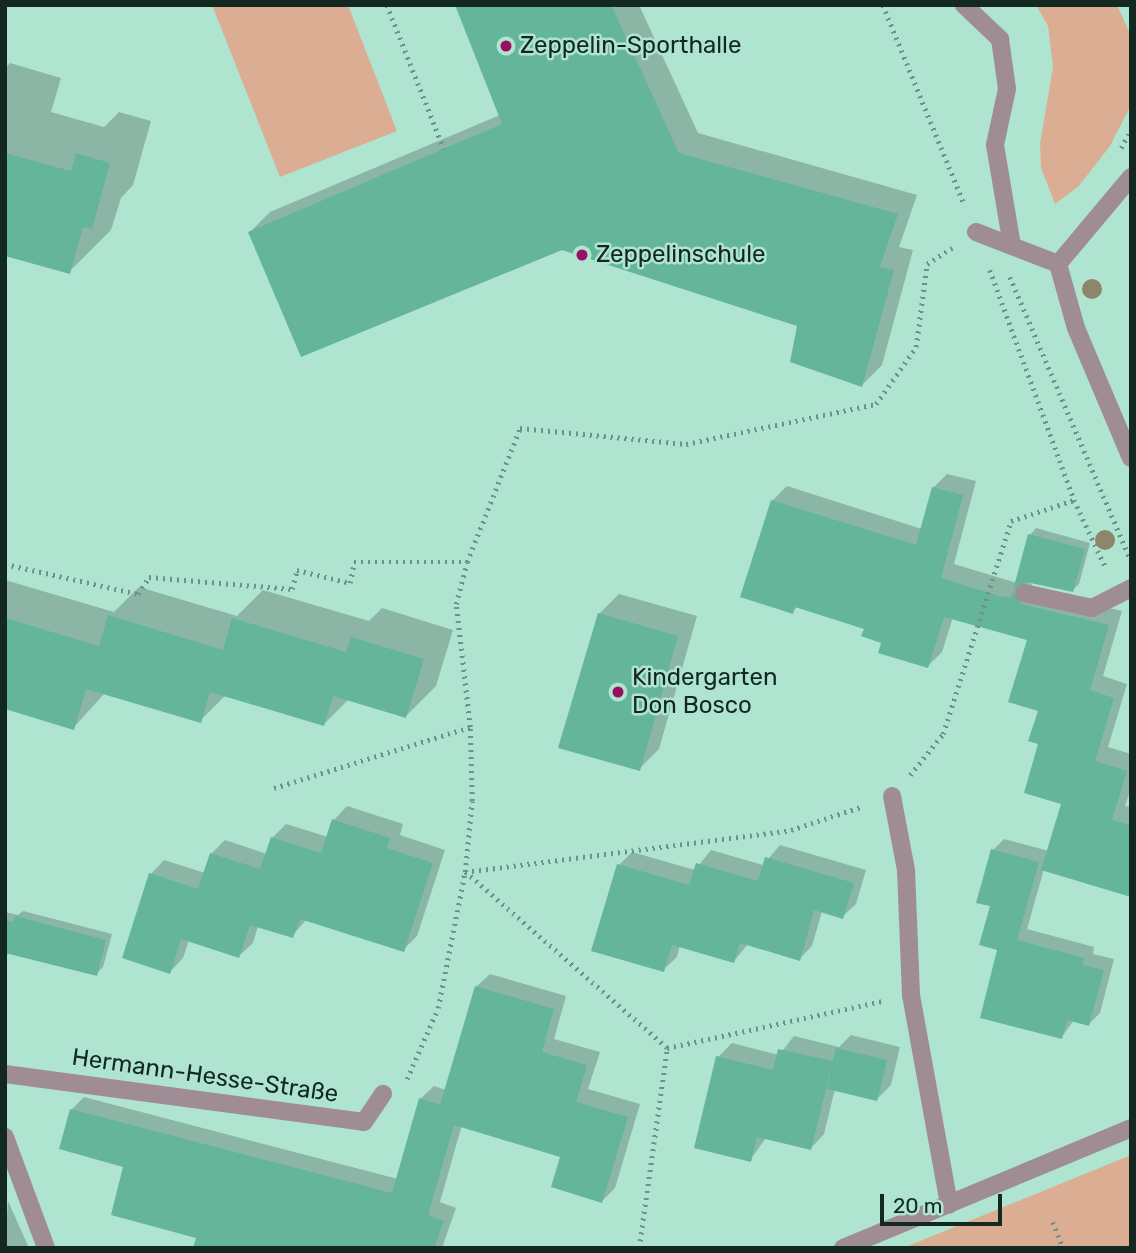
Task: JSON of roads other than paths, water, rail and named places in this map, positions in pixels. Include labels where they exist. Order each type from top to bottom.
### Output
[{"type":"street","points":[[964,5],[1000,39],[1007,89],[995,145],[1012,246]]},
{"type":"street","points":[[1058,264],[1131,177]]},
{"type":"street","points":[[976,232],[1058,264]]},
{"type":"street","points":[[1058,264],[1076,328],[1131,458]]},
{"type":"street","points":[[1024,593],[1091,608],[1125,591]]},
{"type":"street","points":[[892,796],[906,870],[911,995],[949,1205]]},
{"type":"street","name":"Hermann-Hesse-Straße","points":[[5,1074],[364,1122],[383,1094]]},
{"type":"street","points":[[843,1248],[1131,1128]]},
{"type":"street","points":[[5,1137],[47,1248]]},
{"type":"place","name":"Zeppelin-Sporthalle","points":[[506,46]]},
{"type":"place","name":"Zeppelinschule","points":[[582,255]]},
{"type":"place","name":"Kindergarten Don Bosco","points":[[618,692]]}]
